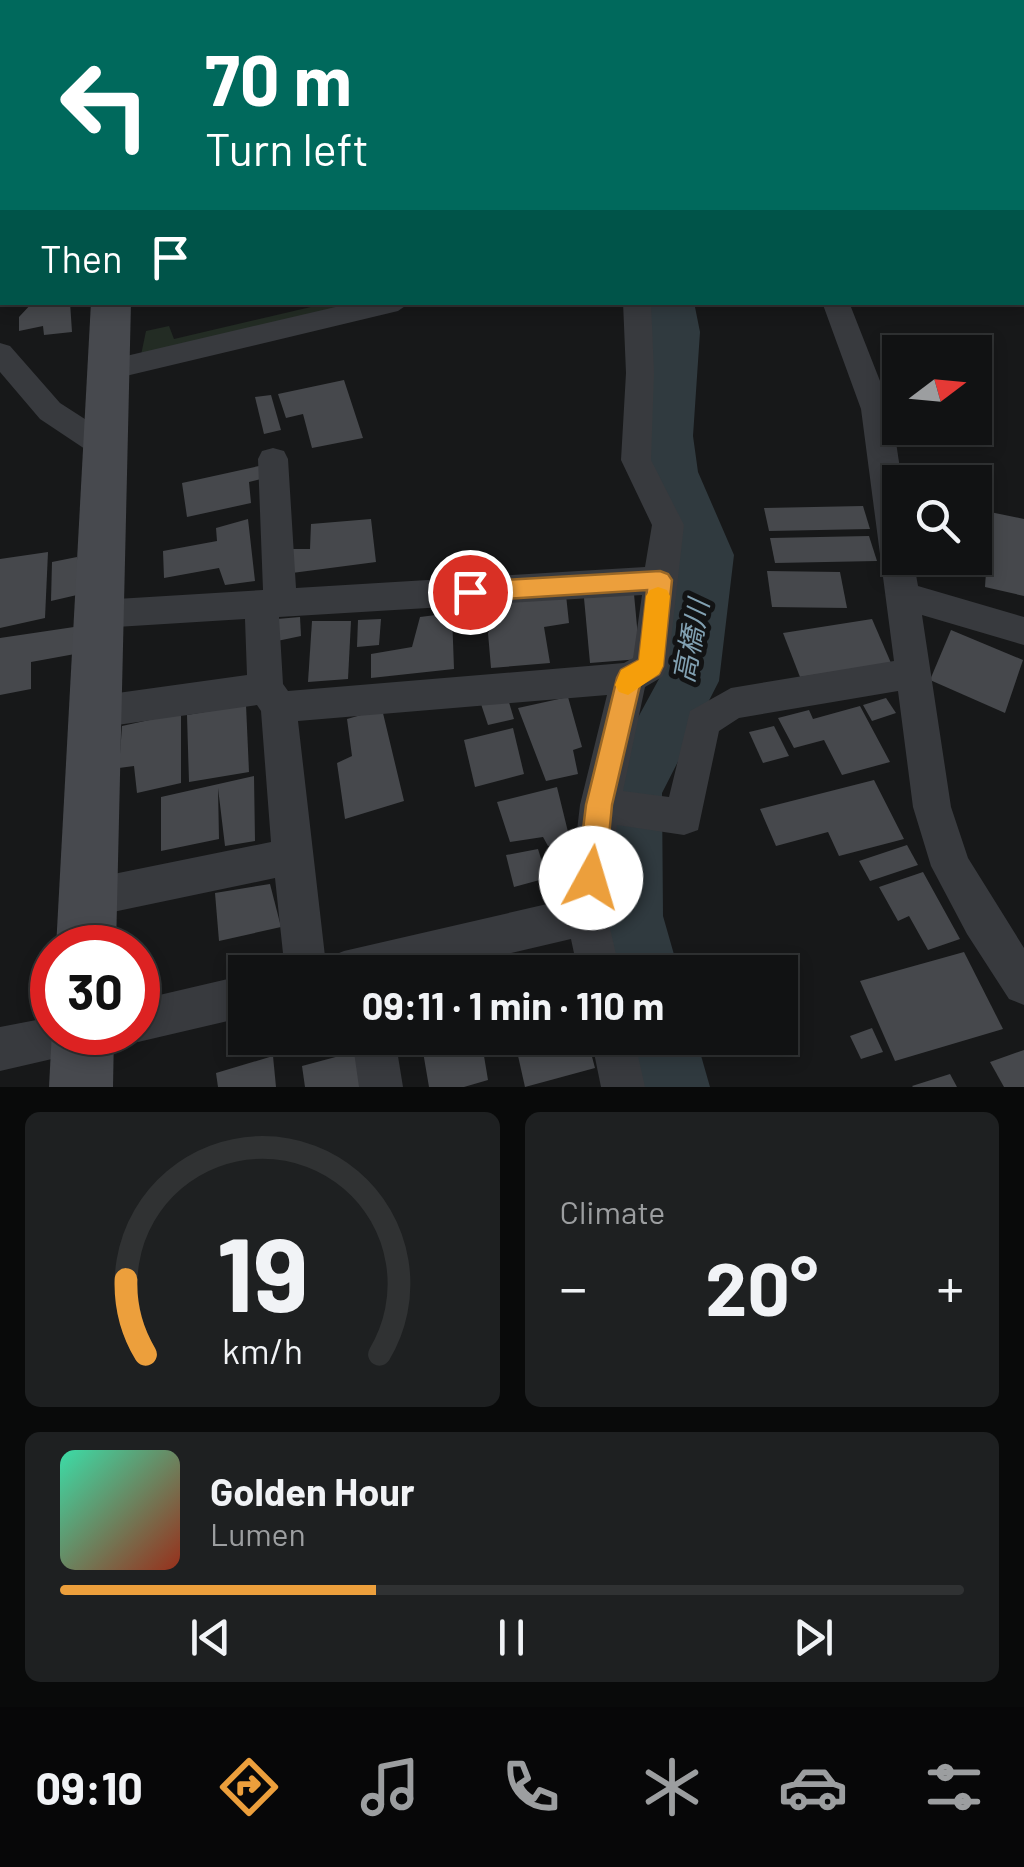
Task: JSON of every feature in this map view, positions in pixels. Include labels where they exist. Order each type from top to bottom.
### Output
[{"type":"street","points":[[111,305],[88,922],[292,856]]},
{"type":"street","points":[[110,370],[385,305]]},
{"type":"street","points":[[96,712],[272,697],[630,678],[650,666],[668,525],[636,460],[640,372],[637,305]]},
{"type":"street","points":[[836,305],[876,409],[932,807],[951,866],[1024,984]]},
{"type":"street","points":[[0,353],[50,411],[108,448]]},
{"type":"street","points":[[273,459],[272,697],[304,955]]},
{"type":"street","points":[[100,614],[660,580]]},
{"type":"street","points":[[904,596],[1024,631]]},
{"type":"street","points":[[599,805],[684,817],[704,722],[731,704],[914,673]]},
{"type":"street","points":[[595,955],[587,915],[599,805],[630,678]]},
{"type":"street","points":[[423,955],[587,915]]},
{"type":"street","points":[[160,1022],[228,1001]]},
{"type":"street","points":[[0,1050],[30,1047]]},
{"type":"street","points":[[376,1055],[381,1087]]},
{"type":"street","points":[[617,1055],[624,1087]]},
{"type":"shaded area","points":[[319,305],[356,305],[141,355],[146,331],[169,326],[174,339]]},
{"type":"building","points":[[30,305],[70,305],[72,332],[44,335],[43,326],[19,331],[19,317]]},
{"type":"building","points":[[344,380],[363,438],[312,448],[303,414],[286,418],[278,394]]},
{"type":"building","points":[[271,395],[281,430],[264,434],[255,397]]},
{"type":"building","points":[[259,466],[261,479],[249,482],[251,503],[187,517],[182,483]]},
{"type":"building","points":[[863,506],[870,529],[769,531],[764,508]]},
{"type":"building","points":[[992,512],[1024,519],[1024,596],[985,587],[986,575],[992,575]]},
{"type":"building","points":[[248,519],[255,581],[225,585],[219,568],[164,578],[163,551],[217,541],[216,528]]},
{"type":"building","points":[[371,519],[376,562],[292,573],[291,549],[310,549],[311,524]]},
{"type":"building","points":[[869,536],[877,561],[775,563],[770,538]]},
{"type":"building","points":[[48,552],[45,618],[0,628],[0,559]]},
{"type":"building","points":[[77,557],[77,595],[51,601],[52,562]]},
{"type":"building","points":[[767,571],[840,572],[847,608],[772,607]]},
{"type":"building","points":[[634,594],[640,659],[590,663],[584,598]]},
{"type":"building","points":[[566,595],[569,623],[544,627],[550,663],[491,668],[488,633],[507,602]]},
{"type":"building","points":[[452,613],[454,669],[371,678],[371,654],[412,647],[420,617]]},
{"type":"building","points":[[300,617],[301,636],[277,641],[277,619]]},
{"type":"building","points":[[381,619],[379,645],[357,647],[358,620]]},
{"type":"building","points":[[872,619],[891,663],[800,677],[783,633]]},
{"type":"building","points":[[312,621],[351,621],[348,679],[308,682]]},
{"type":"building","points":[[74,627],[75,654],[31,662],[31,689],[0,695],[0,638]]},
{"type":"building","points":[[951,630],[1023,660],[1005,713],[930,680]]},
{"type":"building","points":[[568,697],[582,747],[573,750],[578,774],[546,781],[518,708]]},
{"type":"building","points":[[886,698],[896,713],[872,721],[863,705]]},
{"type":"building","points":[[508,699],[514,719],[488,725],[481,704]]},
{"type":"building","points":[[246,705],[249,772],[189,782],[187,715]]},
{"type":"building","points":[[860,706],[890,762],[842,775],[824,740],[794,748],[778,718],[809,710],[813,719]]},
{"type":"building","points":[[382,709],[404,801],[345,819],[337,763],[352,756],[347,719]]},
{"type":"building","points":[[181,713],[181,783],[137,793],[134,766],[119,768],[122,726]]},
{"type":"building","points":[[774,726],[789,756],[763,763],[749,732]]},
{"type":"building","points":[[513,728],[524,774],[475,787],[464,740]]},
{"type":"building","points":[[254,776],[255,841],[225,846],[218,788],[219,839],[161,851],[161,797]]},
{"type":"building","points":[[874,780],[904,839],[839,856],[828,832],[776,846],[760,809]]},
{"type":"building","points":[[557,787],[570,840],[548,846],[543,837],[510,842],[497,802]]},
{"type":"building","points":[[907,845],[918,865],[870,881],[859,861]]},
{"type":"building","points":[[538,849],[547,878],[514,887],[506,855]]},
{"type":"building","points":[[923,872],[960,939],[928,950],[909,916],[898,921],[879,887]]},
{"type":"building","points":[[270,884],[281,927],[219,941],[215,893]]},
{"type":"building","points":[[964,952],[1003,1029],[895,1061],[860,981]]},
{"type":"building","points":[[872,1028],[883,1052],[861,1059],[850,1036]]},
{"type":"building","points":[[1024,1050],[1024,1087],[1004,1087],[990,1062]]},
{"type":"building","points":[[359,1055],[365,1087],[305,1087],[302,1066]]},
{"type":"building","points":[[424,1055],[484,1055],[488,1080],[464,1087],[429,1087]]},
{"type":"building","points":[[518,1055],[592,1055],[595,1068],[525,1087]]},
{"type":"building","points":[[273,1056],[276,1087],[218,1087],[216,1073]]},
{"type":"building","points":[[950,1074],[957,1087],[912,1086]]},
{"type":"waterway","name":"高橋川","points":[[639,955],[629,916],[630,791],[689,681],[706,555],[672,472],[667,436],[676,332],[672,305]]},
{"type":"waterway","name":"高橋川","points":[[665,1055],[673,1087]]},
{"type":"slow traffic","points":[[628,685],[630,678],[650,666],[658,596]]},
{"type":"route","points":[[470,592],[660,580],[650,666],[630,678],[614,728],[599,805],[591,878]]}]
